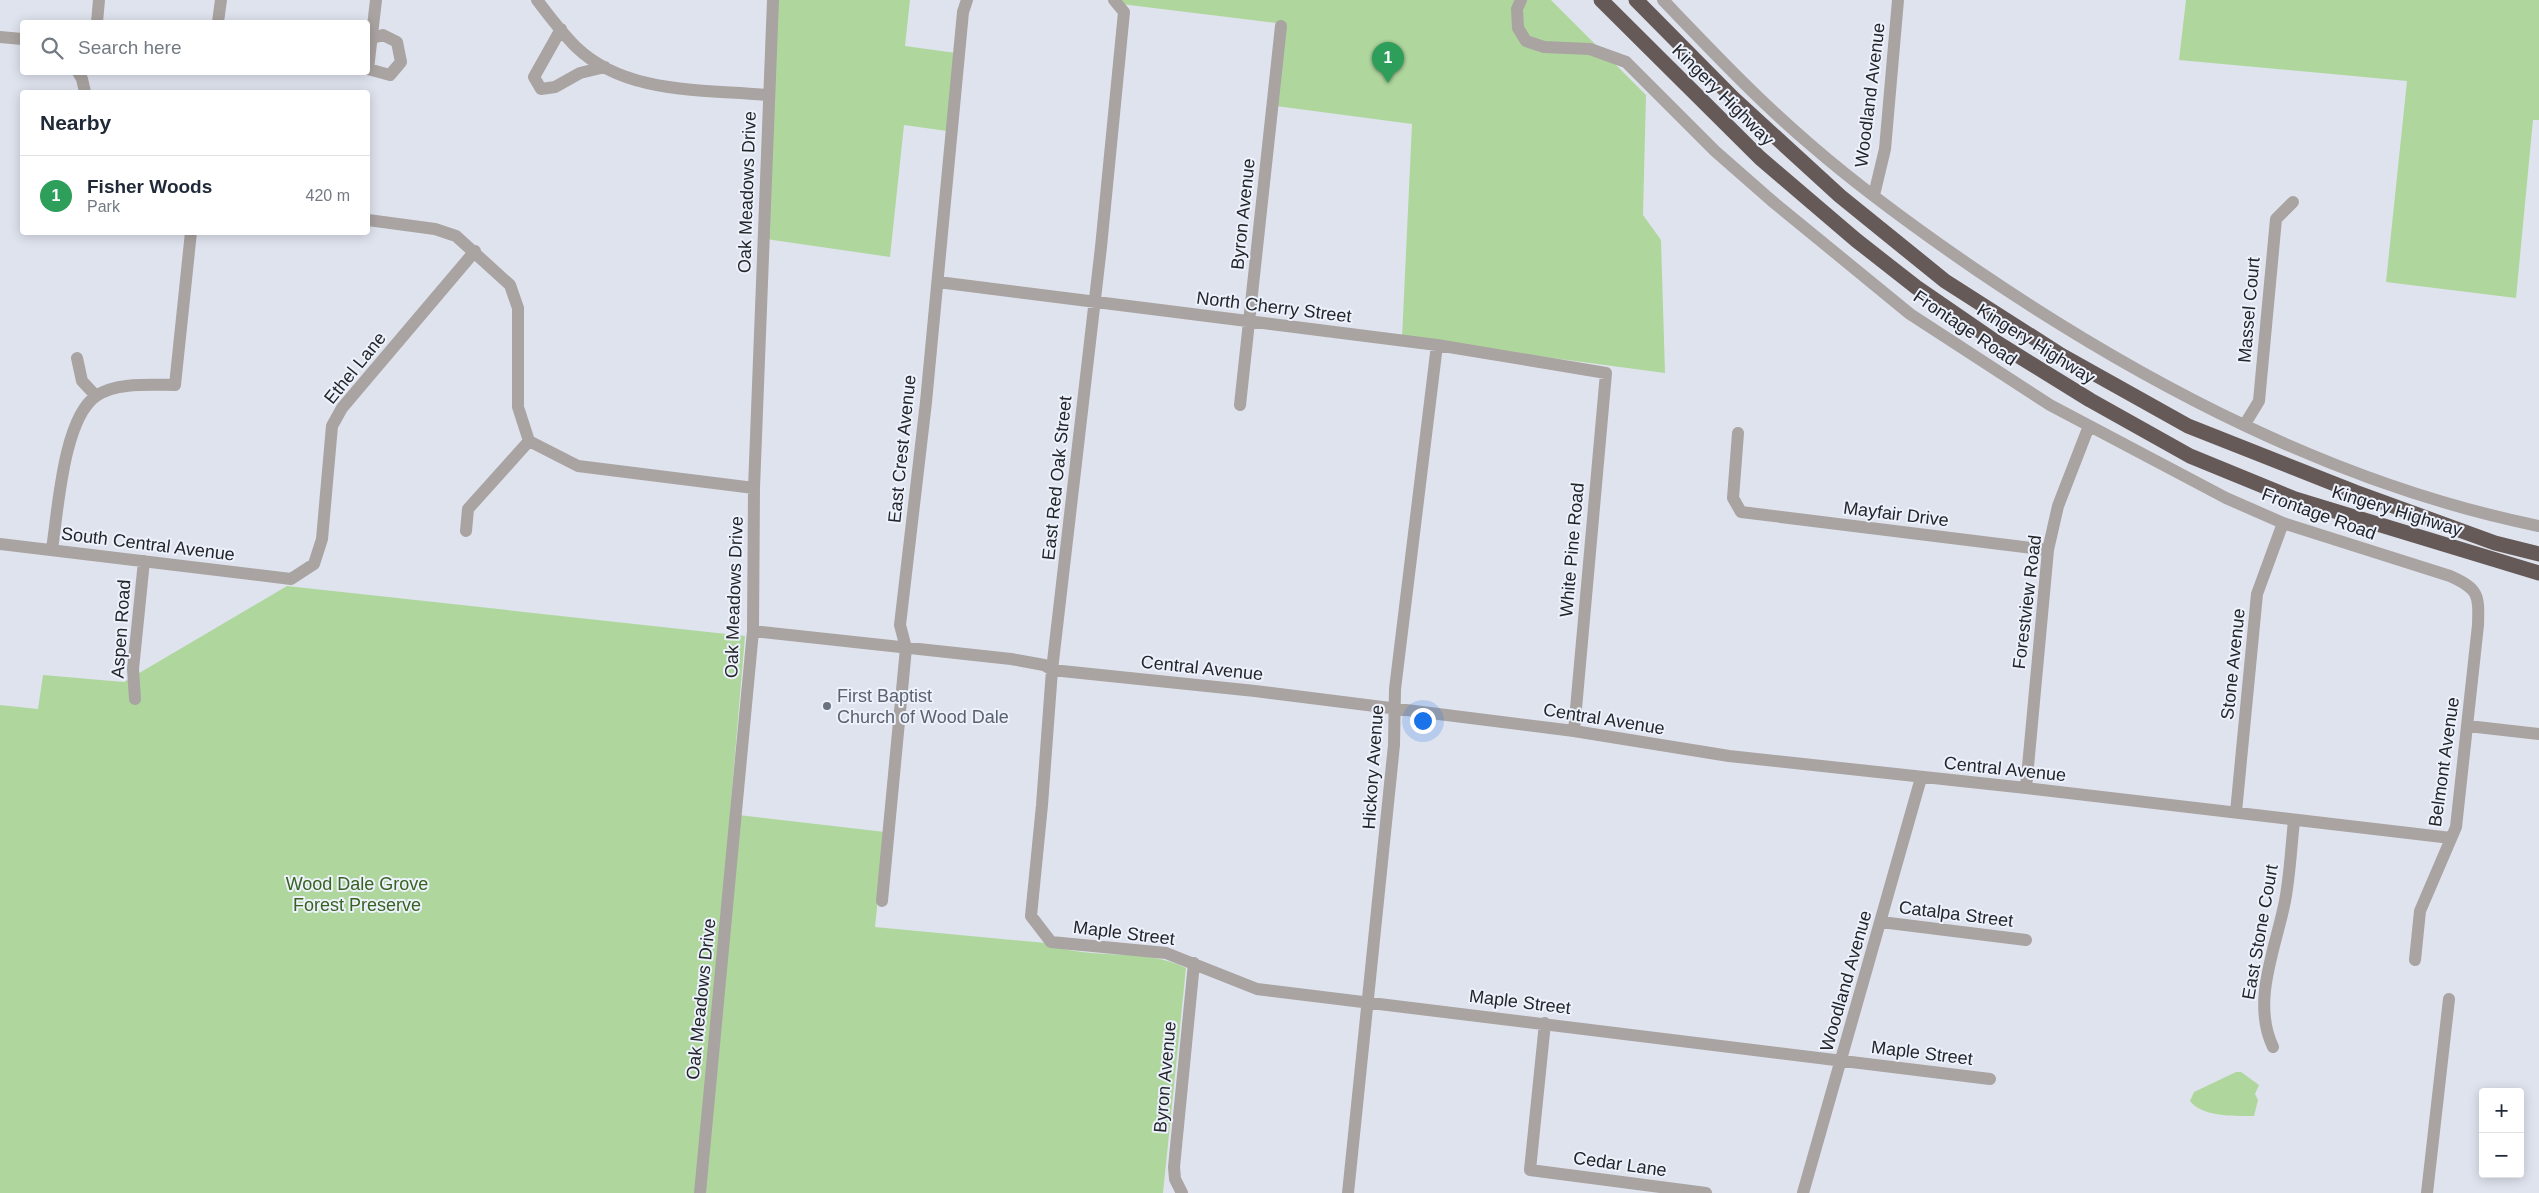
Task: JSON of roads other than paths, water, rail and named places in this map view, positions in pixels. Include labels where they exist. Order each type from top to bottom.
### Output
[{"type":"highway","name":"Kingery Highway","points":[[1601,0],[1760,158],[1856,240],[1916,287],[1996,342],[2090,400],[2190,456],[2295,498],[2539,573]]},
{"type":"highway","name":"Kingery Highway","points":[[1636,0],[1733,98],[1840,196],[1945,281],[2061,356],[2188,426],[2355,492],[2495,543],[2539,554]]},
{"type":"highway","points":[[2495,543],[2539,549]]},
{"type":"street","points":[[97,20],[99,0]]},
{"type":"street","points":[[218,20],[221,0]]},
{"type":"street","points":[[372,38],[376,0]]},
{"type":"street","points":[[537,0],[577,47],[605,67],[644,84],[767,95]]},
{"type":"street","name":"Oak Meadows Drive","points":[[700,1193],[753,630],[754,488],[772,0]]},
{"type":"street","name":"East Crest Avenue","points":[[882,902],[906,648],[900,625],[938,282],[949,140],[963,12],[967,0]]},
{"type":"street","name":"East Red Oak Street","points":[[1051,942],[1031,916],[1042,805],[1052,670],[1094,303],[1124,12],[1114,0]]},
{"type":"street","name":"Frontage Road","points":[[1521,0],[1516,9],[1518,28],[1526,41],[1544,47],[1590,48],[1626,62],[1715,151],[1772,201],[1910,314],[2050,405],[2226,498],[2283,522],[2450,576],[2470,585],[2476,592]]},
{"type":"street","points":[[1663,0],[1742,82],[1812,147],[1925,234],[2050,320],[2200,405],[2339,466],[2411,491],[2506,519],[2539,526]]},
{"type":"street","name":"Woodland Avenue","points":[[1874,194],[1885,150],[1898,0]]},
{"type":"street","name":"Byron Avenue","points":[[1240,405],[1281,26]]},
{"type":"street","points":[[561,29],[534,77],[540,89],[555,87],[580,73],[605,67]]},
{"type":"street","points":[[0,37],[20,39]]},
{"type":"street","points":[[80,75],[85,90]]},
{"type":"street","name":"Massel Court","points":[[2245,424],[2259,401],[2276,220],[2292,202]]},
{"type":"street","points":[[370,220],[435,229],[456,236],[475,251],[510,285],[518,308],[518,407],[529,441],[578,466],[754,488]]},
{"type":"street","points":[[52,549],[68,443],[78,416],[96,396],[130,384],[175,385],[191,235]]},
{"type":"street","name":"Ethel Lane","points":[[291,579],[314,564],[322,539],[332,426],[342,408],[475,251]]},
{"type":"street","name":"North Cherry Street","points":[[938,282],[1437,345],[1606,373]]},
{"type":"street","name":"Hickory Avenue","points":[[1348,1193],[1369,1002],[1396,710],[1395,689],[1437,345]]},
{"type":"street","points":[[77,358],[82,381],[96,396]]},
{"type":"street","name":"White Pine Road","points":[[1574,731],[1606,373]]},
{"type":"street","name":"Forestview Road","points":[[2026,788],[2048,550],[2058,506],[2089,426]]},
{"type":"street","name":"Mayfair Drive","points":[[1738,433],[1733,498],[1741,512],[2048,550]]},
{"type":"street","points":[[466,531],[468,509],[529,441]]},
{"type":"street","name":"Stone Avenue","points":[[2236,812],[2257,594],[2283,522]]},
{"type":"street","name":"South Central Avenue","points":[[0,544],[291,579]]},
{"type":"street","name":"Aspen Road","points":[[135,699],[133,669],[144,561]]},
{"type":"street","name":"Belmont Avenue","points":[[2415,960],[2420,912],[2456,827],[2468,726],[2478,610],[2476,592]]},
{"type":"street","name":"Central Avenue","points":[[753,630],[1019,661],[1044,665],[1052,670],[1245,690],[1574,731],[1729,756],[2026,788],[2451,838]]},
{"type":"street","points":[[2468,726],[2539,734]]},
{"type":"street","name":"Woodland Avenue","points":[[1803,1193],[1921,778]]},
{"type":"street","name":"East Stone Court","points":[[2273,1047],[2264,1022],[2264,1010],[2271,952],[2287,890],[2294,821]]},
{"type":"street","name":"Catalpa Street","points":[[1881,922],[2026,940]]},
{"type":"street","name":"Maple Street","points":[[1051,942],[1166,953],[1257,988],[1990,1079]]},
{"type":"street","name":"Byron Avenue","points":[[1182,1193],[1175,1179],[1174,1167],[1194,963]]},
{"type":"street","points":[[2427,1193],[2449,999]]},
{"type":"street","name":"Cedar Lane","points":[[1546,1023],[1530,1170],[1706,1193]]},
{"type":"place","name":"Fisher Woods","points":[[1388,83]]},
{"type":"place","name":"First Baptist Church of Wood Dale","points":[[827,706]]},
{"type":"park label","name":"Wood Dale Grove Forest Preserve","points":[[357,894]]}]
